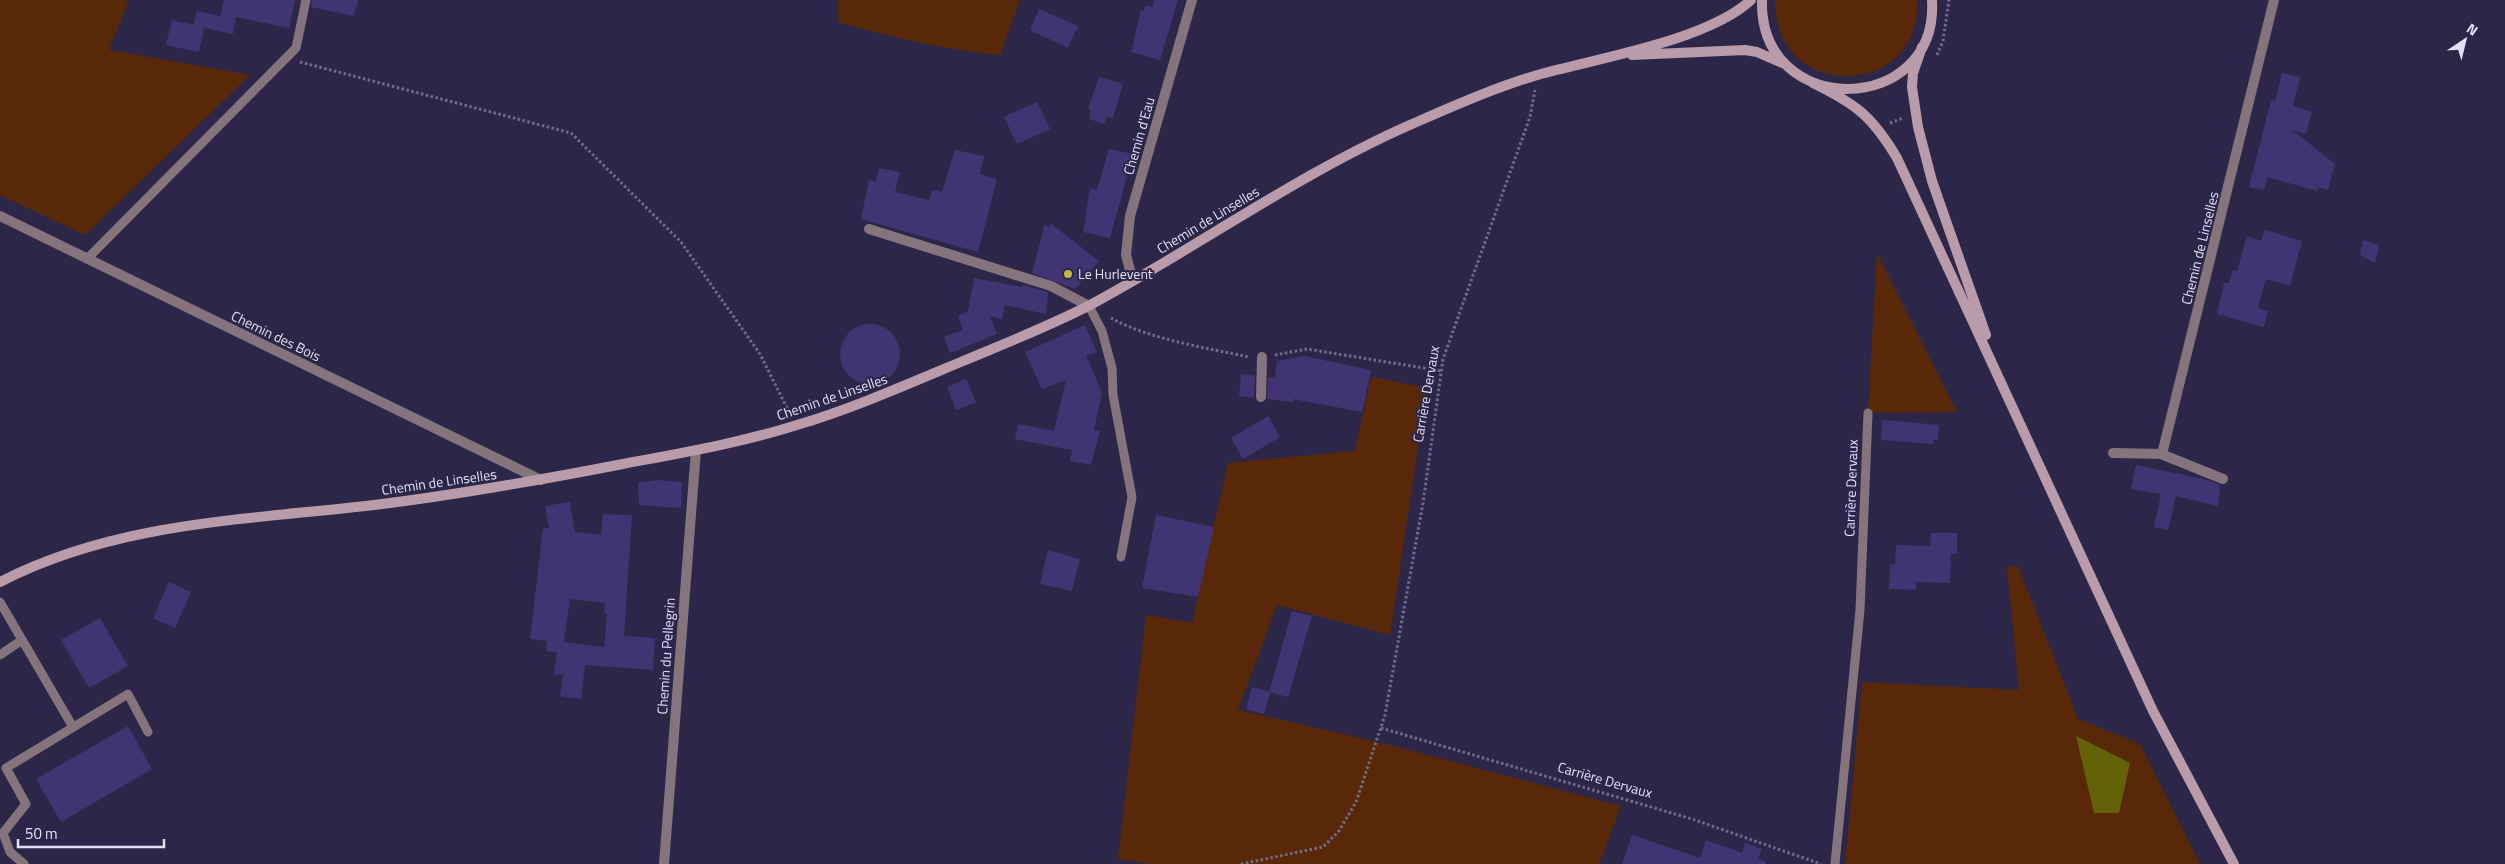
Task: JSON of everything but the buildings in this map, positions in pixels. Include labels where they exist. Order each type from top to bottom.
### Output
[{"type":"street","name":"Chemin d'Eau","points":[[1132,281],[1126,255],[1130,216],[1192,0]]},
{"type":"street","points":[[1614,56],[1719,21],[1741,9],[1751,0]]},
{"type":"street","points":[[1762,0],[1766,30],[1774,49],[1787,66]]},
{"type":"street","name":"Chemin de Linselles","points":[[2161,454],[2190,350],[2274,0]]},
{"type":"street","points":[[1933,2],[1930,28],[1913,73],[1912,87],[1924,154],[1999,374]]},
{"type":"street","points":[[1813,83],[1844,90],[1874,86],[1902,71],[1922,47]]},
{"type":"street","points":[[1614,56],[1745,50],[1757,52],[1787,66],[1813,83],[1851,103],[1863,112],[1886,140],[1897,158],[1999,374],[2153,711],[2234,864]]},
{"type":"street","name":"Chemin de Linselles","points":[[0,582],[23,570],[84,547],[162,530],[231,519],[448,496],[696,450],[796,426],[903,386],[1034,332],[1089,306],[1358,150],[1418,121],[1539,75],[1614,56]]},
{"type":"street","name":"Chemin des Bois","points":[[0,216],[541,480]]},
{"type":"street","points":[[869,229],[1051,286],[1089,306]]},
{"type":"street","points":[[1261,397],[1262,357]]},
{"type":"street","name":"Chemin du Pellegrin","points":[[664,864],[696,450]]},
{"type":"street","points":[[2113,453],[2161,454],[2223,479]]},
{"type":"lane","points":[[87,259],[296,48],[306,0]]},
{"type":"lane","points":[[1089,306],[1102,331],[1112,368],[1112,394],[1132,497],[1121,557]]},
{"type":"lane","name":"Carrière Dervaux","points":[[1835,864],[1860,610],[1868,413]]},
{"type":"lane","points":[[0,602],[73,727]]},
{"type":"lane","points":[[0,654],[22,640]]},
{"type":"lane","points":[[24,864],[10,852],[3,833],[26,804],[6,768],[128,694],[148,732]]},
{"type":"path","points":[[286,58],[571,134],[682,242],[760,354],[796,426]]},
{"type":"path","name":"Carrière Dervaux","points":[[1241,864],[1323,848],[1339,832],[1356,802],[1385,714],[1423,503],[1444,359],[1530,117],[1539,75]]},
{"type":"path","points":[[1089,306],[1124,326],[1207,348],[1262,357],[1307,349],[1442,371]]},
{"type":"path","name":"Carrière Dervaux","points":[[1380,728],[1692,819],[1820,864]]},
{"type":"shaded area","points":[[0,0],[129,0],[109,50],[250,75],[85,235],[0,195]]},
{"type":"shaded area","points":[[837,0],[1020,0],[1000,55],[959,50],[839,23]]},
{"type":"shaded area","points":[[1775,0],[1917,0],[1912,33],[1897,57],[1874,71],[1847,76],[1820,71],[1797,57],[1781,33]]},
{"type":"shaded area","points":[[1877,253],[1957,412],[1868,413]]},
{"type":"shaded area","points":[[1371,377],[1427,388],[1390,635],[1277,605],[1238,710],[1390,745],[1621,806],[1599,864],[1151,864],[1118,859],[1146,615],[1192,623],[1228,463],[1355,451]]},
{"type":"shaded area","points":[[2018,566],[2078,719],[2140,744],[2200,864],[1845,864],[1862,682],[2019,690],[2007,567]]},
{"type":"shaded area","points":[[2076,736],[2130,763],[2119,813],[2094,813]]},
{"type":"place","name":"Le Hurlevent","points":[[1068,274]]}]
